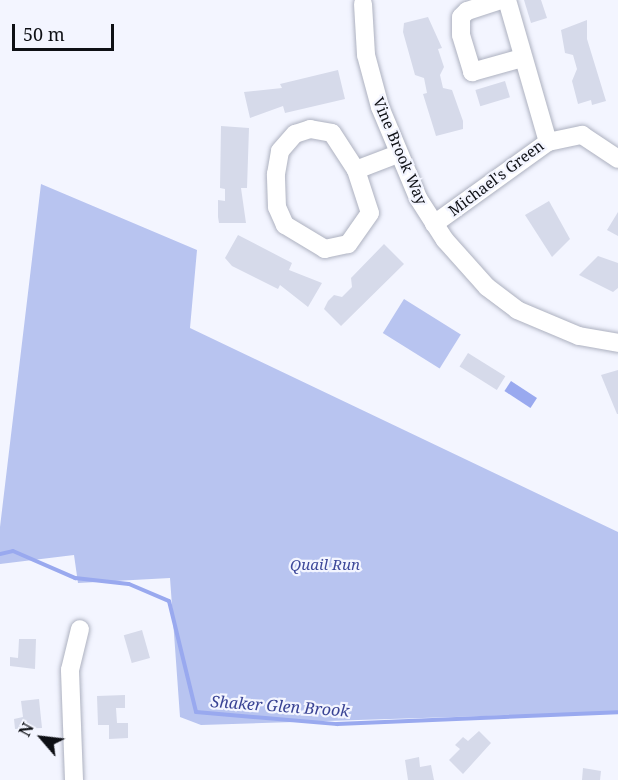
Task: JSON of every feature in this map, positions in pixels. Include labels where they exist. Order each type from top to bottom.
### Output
[{"type":"street","points":[[501,0],[467,10],[461,17],[460,35],[472,72],[522,58]]},
{"type":"street","name":"Michael's Green","points":[[435,224],[548,142],[507,0]]},
{"type":"street","name":"Vine Brook Way","points":[[364,1],[372,83],[398,154],[435,224]]},
{"type":"street","points":[[310,129],[329,131],[356,170],[370,213],[348,244],[325,249],[285,225],[277,207],[276,174],[280,151],[289,138],[310,129]]},
{"type":"street","points":[[548,142],[582,135],[618,159]]},
{"type":"street","points":[[356,170],[398,154]]},
{"type":"street","points":[[435,224],[471,272],[517,310],[579,336],[618,343]]},
{"type":"street","points":[[74,780],[70,670],[80,628]]},
{"type":"green space","name":"Quail Run","points":[[41,184],[197,250],[190,328],[618,532],[618,712],[201,725],[180,717],[170,578],[78,583],[74,555],[0,564],[0,527]]},
{"type":"green space","points":[[404,299],[461,335],[440,368],[383,333]]},
{"type":"shaded area","points":[[511,381],[537,398],[530,408],[504,391]]},
{"type":"building","points":[[524,0],[541,0],[547,18],[531,23]]},
{"type":"building","points":[[428,17],[442,48],[438,49],[444,67],[440,75],[443,88],[452,90],[463,121],[463,129],[436,136],[423,94],[427,93],[424,78],[415,75],[403,32],[404,23]]},
{"type":"building","points":[[587,20],[587,39],[606,101],[592,105],[591,100],[578,104],[572,81],[577,69],[573,55],[565,53],[561,30]]},
{"type":"building","points":[[338,70],[345,99],[285,113],[283,106],[250,118],[244,92],[282,88],[280,84]]},
{"type":"building","points":[[505,81],[510,97],[480,106],[475,90]]},
{"type":"building","points":[[221,126],[249,128],[247,188],[241,188],[246,223],[219,223],[218,200],[225,201],[225,189],[220,188]]},
{"type":"building","points":[[549,201],[570,239],[552,257],[525,215]]},
{"type":"building","points":[[618,212],[618,236],[607,230]]},
{"type":"building","points":[[238,235],[292,263],[289,270],[322,283],[308,307],[280,285],[278,289],[232,266],[225,258]]},
{"type":"building","points":[[384,244],[404,264],[341,326],[324,309],[328,301],[334,295],[342,297],[352,287],[351,278]]},
{"type":"building","points":[[598,256],[618,263],[618,288],[613,292],[579,275]]},
{"type":"building","points":[[468,353],[505,376],[497,390],[460,367]]},
{"type":"building","points":[[618,370],[618,414],[617,414],[601,375]]},
{"type":"building","points":[[142,630],[150,658],[132,663],[124,635]]},
{"type":"building","points":[[19,639],[36,639],[35,669],[10,666],[10,657],[18,658]]},
{"type":"building","points":[[125,695],[125,708],[116,708],[117,723],[128,723],[128,738],[109,739],[109,725],[98,725],[97,696]]},
{"type":"building","points":[[39,699],[42,728],[15,729],[14,719],[23,717],[21,701]]},
{"type":"building","points":[[479,731],[491,743],[463,774],[449,760],[460,749],[455,745],[463,737],[468,741]]},
{"type":"building","points":[[419,757],[420,767],[431,765],[434,780],[408,780],[405,760]]},
{"type":"building","points":[[583,768],[601,771],[600,780],[582,780]]},
{"type":"waterway","name":"Shaker Glen Brook","points":[[0,554],[13,551],[75,578],[129,584],[169,601],[196,712],[337,724],[618,712]]}]
